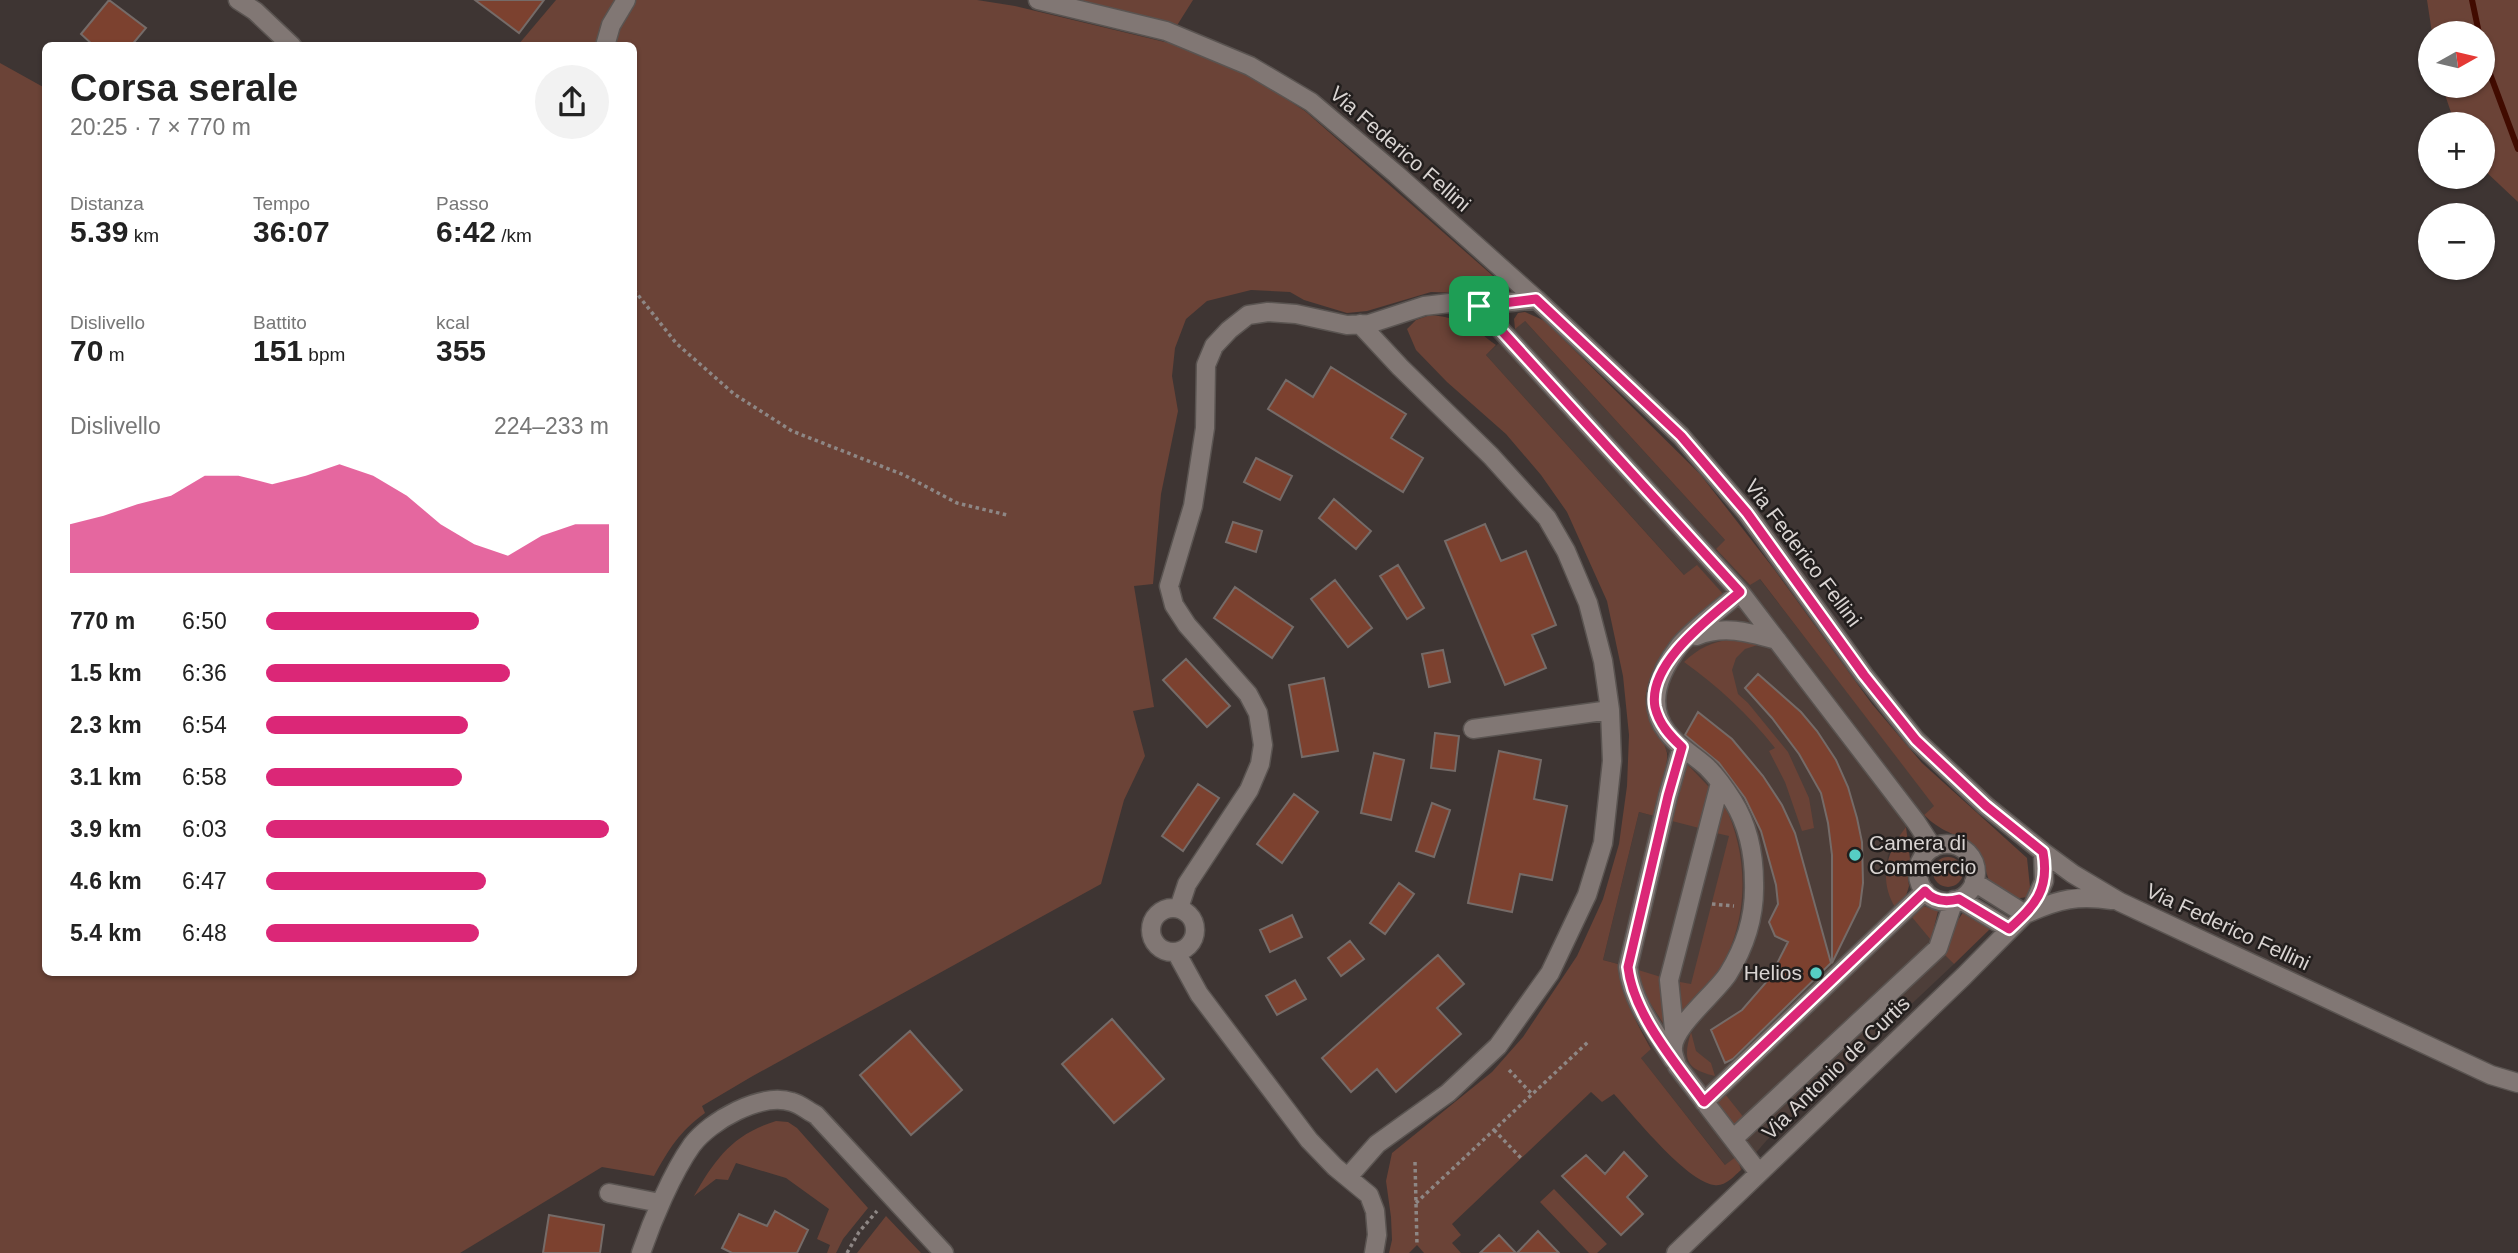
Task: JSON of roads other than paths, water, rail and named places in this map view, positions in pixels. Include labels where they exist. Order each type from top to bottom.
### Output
[{"type":"street","points":[[238,0],[255,11],[288,42]]},
{"type":"street","points":[[606,42],[611,25],[626,0]]},
{"type":"street","name":"Via Federico Fellini","points":[[1038,0],[1166,31],[1250,66],[1311,102],[1536,299],[1681,436],[1747,513],[1864,675],[1916,740],[1986,806],[2073,874],[2120,902],[2479,1069],[2518,1083]]},
{"type":"street","points":[[1178,908],[1187,884],[1249,790],[1260,764],[1263,744],[1258,713],[1248,694],[1187,625],[1174,605],[1169,586],[1193,506],[1205,428],[1206,365],[1214,346],[1228,330],[1248,315],[1268,312],[1296,314],[1347,325],[1369,324],[1424,306],[1450,303],[1479,306],[1536,299]]},
{"type":"street","points":[[1479,306],[1740,592],[1933,848]]},
{"type":"street","points":[[1348,1177],[1377,1144],[1448,1093],[1498,1046],[1550,973],[1587,895],[1603,844],[1612,761],[1610,710],[1588,603],[1566,551],[1547,518],[1492,456],[1400,368],[1360,324]]},
{"type":"street","points":[[1675,1039],[1727,977],[1747,936],[1753,907],[1753,863],[1749,841],[1734,802],[1707,768],[1667,733],[1660,720],[1656,691],[1668,663],[1686,640],[1740,592]]},
{"type":"street","points":[[1686,640],[1712,630],[1723,629],[1749,632],[1777,640]]},
{"type":"street","points":[[1473,729],[1610,710]]},
{"type":"street","points":[[1682,747],[1628,967],[1630,981],[1636,998],[1677,1066],[1759,1173]]},
{"type":"street","points":[[1677,1066],[1672,1049],[1675,1039],[1669,980],[1720,783]]},
{"type":"street","points":[[1733,1139],[1938,948],[1956,900],[1967,893],[1974,882],[1975,866],[1962,848],[1952,844],[1933,848],[1925,854],[1918,874],[1925,891],[1936,900],[1956,900],[2009,929]]},
{"type":"street","points":[[2025,914],[2040,894],[2045,881],[2043,852]]},
{"type":"street","points":[[1974,882],[2025,914]]},
{"type":"street","points":[[1704,1102],[1925,891]]},
{"type":"street","points":[[2025,914],[2055,901],[2074,897],[2095,897],[2120,902]]},
{"type":"street","points":[[1178,908],[1190,915],[1194,921],[1195,934],[1188,946],[1175,952],[1158,947],[1150,930],[1151,923],[1159,912],[1165,909],[1178,908]]},
{"type":"street","name":"Via Antonio de Curtis","points":[[1676,1253],[2025,914]]},
{"type":"street","points":[[1175,952],[1199,994],[1309,1140],[1369,1195],[1375,1211],[1377,1235],[1374,1253]]},
{"type":"street","points":[[641,1253],[660,1203],[693,1144],[719,1122],[744,1108],[767,1100],[791,1101],[816,1115],[944,1253]]},
{"type":"street","points":[[609,1193],[660,1203]]},
{"type":"waterway","points":[[2472,0],[2476,21]]},
{"type":"waterway","points":[[2496,90],[2518,149]]},
{"type":"place","name":"Camera di Commercio","points":[[1855,855]]},
{"type":"place","name":"Helios","points":[[1816,973]]}]
